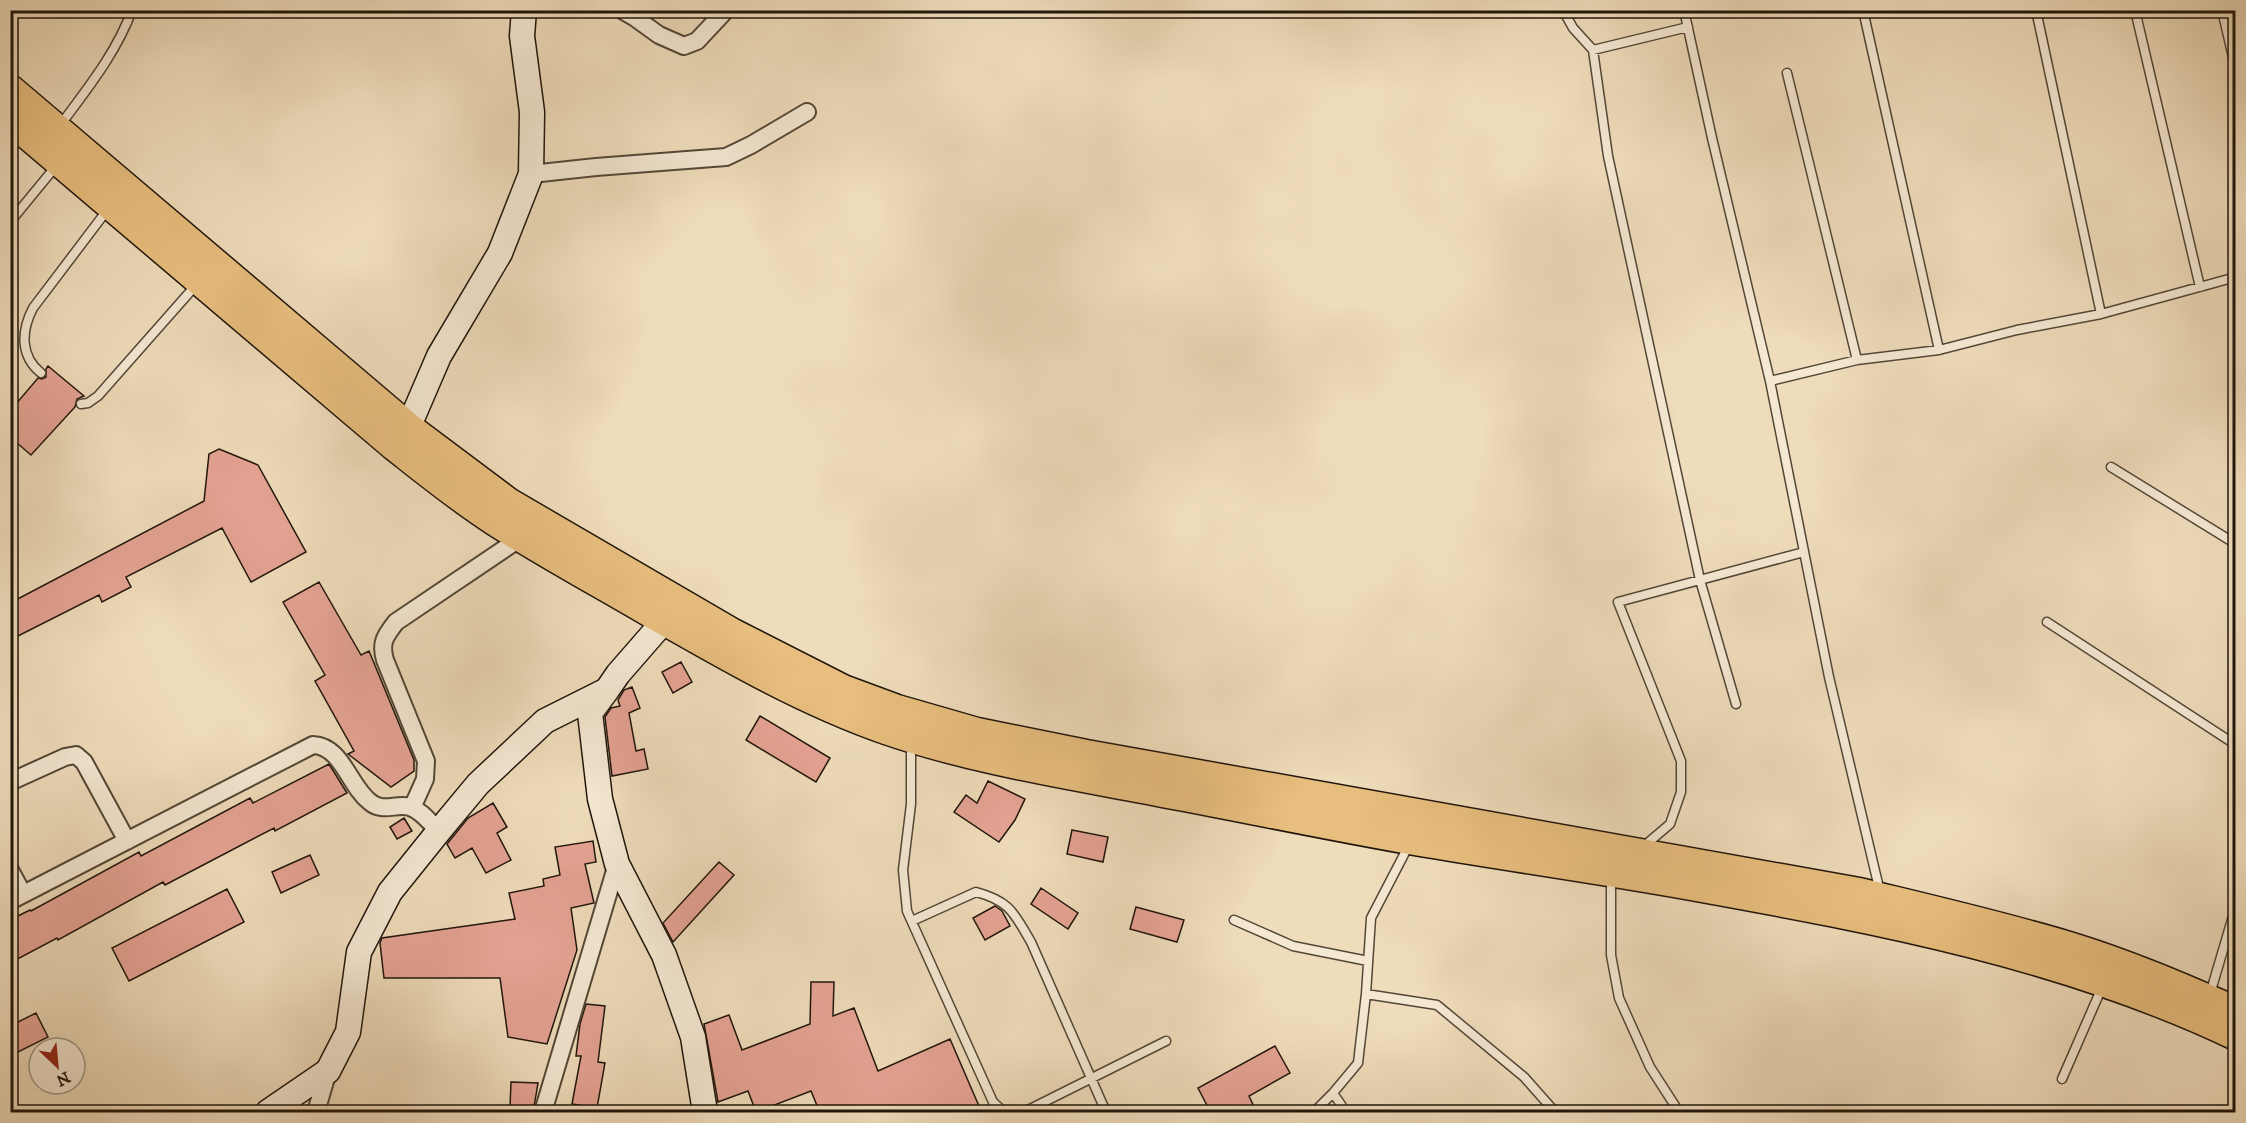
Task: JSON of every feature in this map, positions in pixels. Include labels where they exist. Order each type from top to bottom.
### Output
[{"type":"highway","points":[[10,90],[57,130],[200,280],[401,436],[508,503],[584,560],[670,610],[731,633],[843,690],[897,710],[977,733],[1086,755],[1635,853],[1880,909],[1960,939],[2064,968],[2104,982],[2205,1020],[2235,1035]]},
{"type":"highway","points":[[10,119],[60,161],[119,197],[401,436],[450,488],[522,537],[584,560]]},
{"type":"highway","points":[[670,610],[720,652],[834,710],[911,736],[983,756],[1412,839],[1611,871],[1880,909],[1966,918],[2070,947],[2122,965],[2235,1012]]},
{"type":"street","points":[[401,436],[439,356],[500,253],[531,174],[532,112],[522,36],[524,10]]},
{"type":"street","points":[[622,10],[659,35],[684,46],[697,41],[726,10]]},
{"type":"street","points":[[531,174],[596,166],[726,157],[752,145],[807,112]]},
{"type":"street","points":[[412,808],[425,778],[426,761],[385,660],[382,648],[384,637],[396,622],[522,537]]},
{"type":"street","points":[[670,610],[618,674],[590,713],[600,799],[617,864],[664,955],[693,1038],[705,1113]]},
{"type":"street","points":[[316,1113],[328,1071],[348,1032],[359,952],[390,892],[478,784],[545,721],[607,690]]},
{"type":"street","points":[[10,870],[17,897],[313,745],[321,745],[331,751],[357,788],[370,802],[381,807],[408,806],[419,812],[439,831]]},
{"type":"street","points":[[10,782],[65,757],[76,755],[84,762],[127,841]]},
{"type":"street","points":[[543,1113],[617,864]]},
{"type":"street","points":[[268,1113],[328,1071]]},
{"type":"lane","points":[[57,130],[100,72],[127,24],[132,10]]},
{"type":"lane","points":[[1563,10],[1573,28],[1593,50],[1608,156],[1700,580],[1736,704]]},
{"type":"lane","points":[[1684,10],[1770,381],[1829,677],[1880,909]]},
{"type":"lane","points":[[1863,10],[1939,350]]},
{"type":"lane","points":[[2036,10],[2101,314]]},
{"type":"lane","points":[[2135,10],[2200,287]]},
{"type":"lane","points":[[2222,10],[2235,70]]},
{"type":"lane","points":[[1593,50],[1688,27]]},
{"type":"lane","points":[[1787,73],[1857,360]]},
{"type":"lane","points":[[10,222],[60,161]]},
{"type":"lane","points":[[41,373],[26,353],[24,329],[27,319],[33,308],[119,197]]},
{"type":"lane","points":[[1770,381],[1857,360],[1939,350],[2017,330],[2101,314],[2235,277]]},
{"type":"lane","points":[[81,404],[88,403],[98,396],[200,280]]},
{"type":"lane","points":[[2111,467],[2235,544]]},
{"type":"lane","points":[[1635,853],[1670,824],[1681,792],[1681,761],[1618,602],[1804,552]]},
{"type":"lane","points":[[2047,622],[2235,745]]},
{"type":"lane","points":[[911,736],[911,804],[903,870],[907,911],[993,1102],[1004,1113]]},
{"type":"lane","points":[[1314,1113],[1358,1063],[1366,994],[1371,918],[1412,839]]},
{"type":"lane","points":[[1611,871],[1611,955],[1618,998],[1650,1067],[1680,1113]]},
{"type":"lane","points":[[912,921],[976,892],[998,898],[1016,916],[1031,942],[1106,1113]]},
{"type":"lane","points":[[2209,1000],[2235,906]]},
{"type":"lane","points":[[1234,920],[1293,945],[1368,961]]},
{"type":"lane","points":[[2062,1079],[2104,982]]},
{"type":"lane","points":[[1366,994],[1437,1005],[1524,1077],[1555,1113]]},
{"type":"lane","points":[[1024,1113],[1166,1041]]},
{"type":"lane","points":[[1333,1093],[1346,1113]]},
{"type":"building","points":[[48,366],[84,396],[77,399],[75,407],[31,455],[10,437],[10,411],[38,378],[46,377]]},
{"type":"building","points":[[219,449],[258,465],[306,552],[251,582],[222,528],[126,577],[131,587],[102,602],[99,595],[10,640],[10,603],[204,501],[209,454]]},
{"type":"building","points":[[319,582],[361,655],[369,651],[414,760],[414,771],[391,787],[348,754],[354,751],[315,681],[325,675],[283,602]]},
{"type":"building","points":[[681,662],[692,682],[673,693],[662,672]]},
{"type":"building","points":[[632,687],[640,708],[629,713],[636,751],[644,749],[648,769],[612,776],[605,717],[611,708],[620,706],[618,700],[624,690]]},
{"type":"building","points":[[760,716],[830,758],[816,782],[746,740]]},
{"type":"building","points":[[329,764],[347,793],[165,885],[163,882],[58,940],[57,938],[10,963],[10,920],[31,911],[139,852],[141,856],[250,798],[253,803]]},
{"type":"building","points":[[988,781],[1025,799],[1015,820],[999,842],[954,812],[966,795],[977,803]]},
{"type":"building","points":[[493,803],[507,827],[497,833],[511,860],[486,873],[472,848],[455,858],[447,844],[468,818]]},
{"type":"building","points":[[404,818],[412,831],[397,839],[390,827]]},
{"type":"building","points":[[1072,830],[1108,837],[1103,862],[1067,854]]},
{"type":"building","points":[[593,841],[596,862],[585,864],[594,903],[571,908],[577,950],[547,1044],[508,1037],[500,978],[384,978],[380,943],[382,938],[515,919],[509,893],[544,886],[543,879],[560,875],[555,847]]},
{"type":"building","points":[[310,855],[319,875],[281,893],[272,872]]},
{"type":"building","points":[[719,862],[734,875],[673,942],[663,923]]},
{"type":"building","points":[[1041,888],[1078,913],[1068,929],[1031,904]]},
{"type":"building","points":[[227,889],[244,922],[129,981],[112,948]]},
{"type":"building","points":[[995,906],[1002,911],[1010,926],[985,940],[973,918]]},
{"type":"building","points":[[1136,907],[1184,920],[1177,942],[1130,929]]},
{"type":"building","points":[[811,982],[834,982],[833,1016],[854,1008],[878,1071],[950,1039],[982,1113],[820,1113],[811,1091],[756,1112],[748,1091],[718,1102],[704,1024],[729,1015],[742,1050],[810,1024]]},
{"type":"building","points":[[586,1004],[605,1006],[598,1062],[605,1063],[597,1108],[572,1104],[581,1056],[576,1056],[580,1024]]},
{"type":"building","points":[[36,1013],[48,1036],[27,1036],[27,1048],[10,1056],[10,1026]]},
{"type":"building","points":[[1275,1046],[1290,1073],[1249,1096],[1257,1113],[1211,1113],[1198,1088]]},
{"type":"building","points":[[511,1082],[538,1083],[533,1113],[523,1113],[523,1108],[510,1107]]}]
